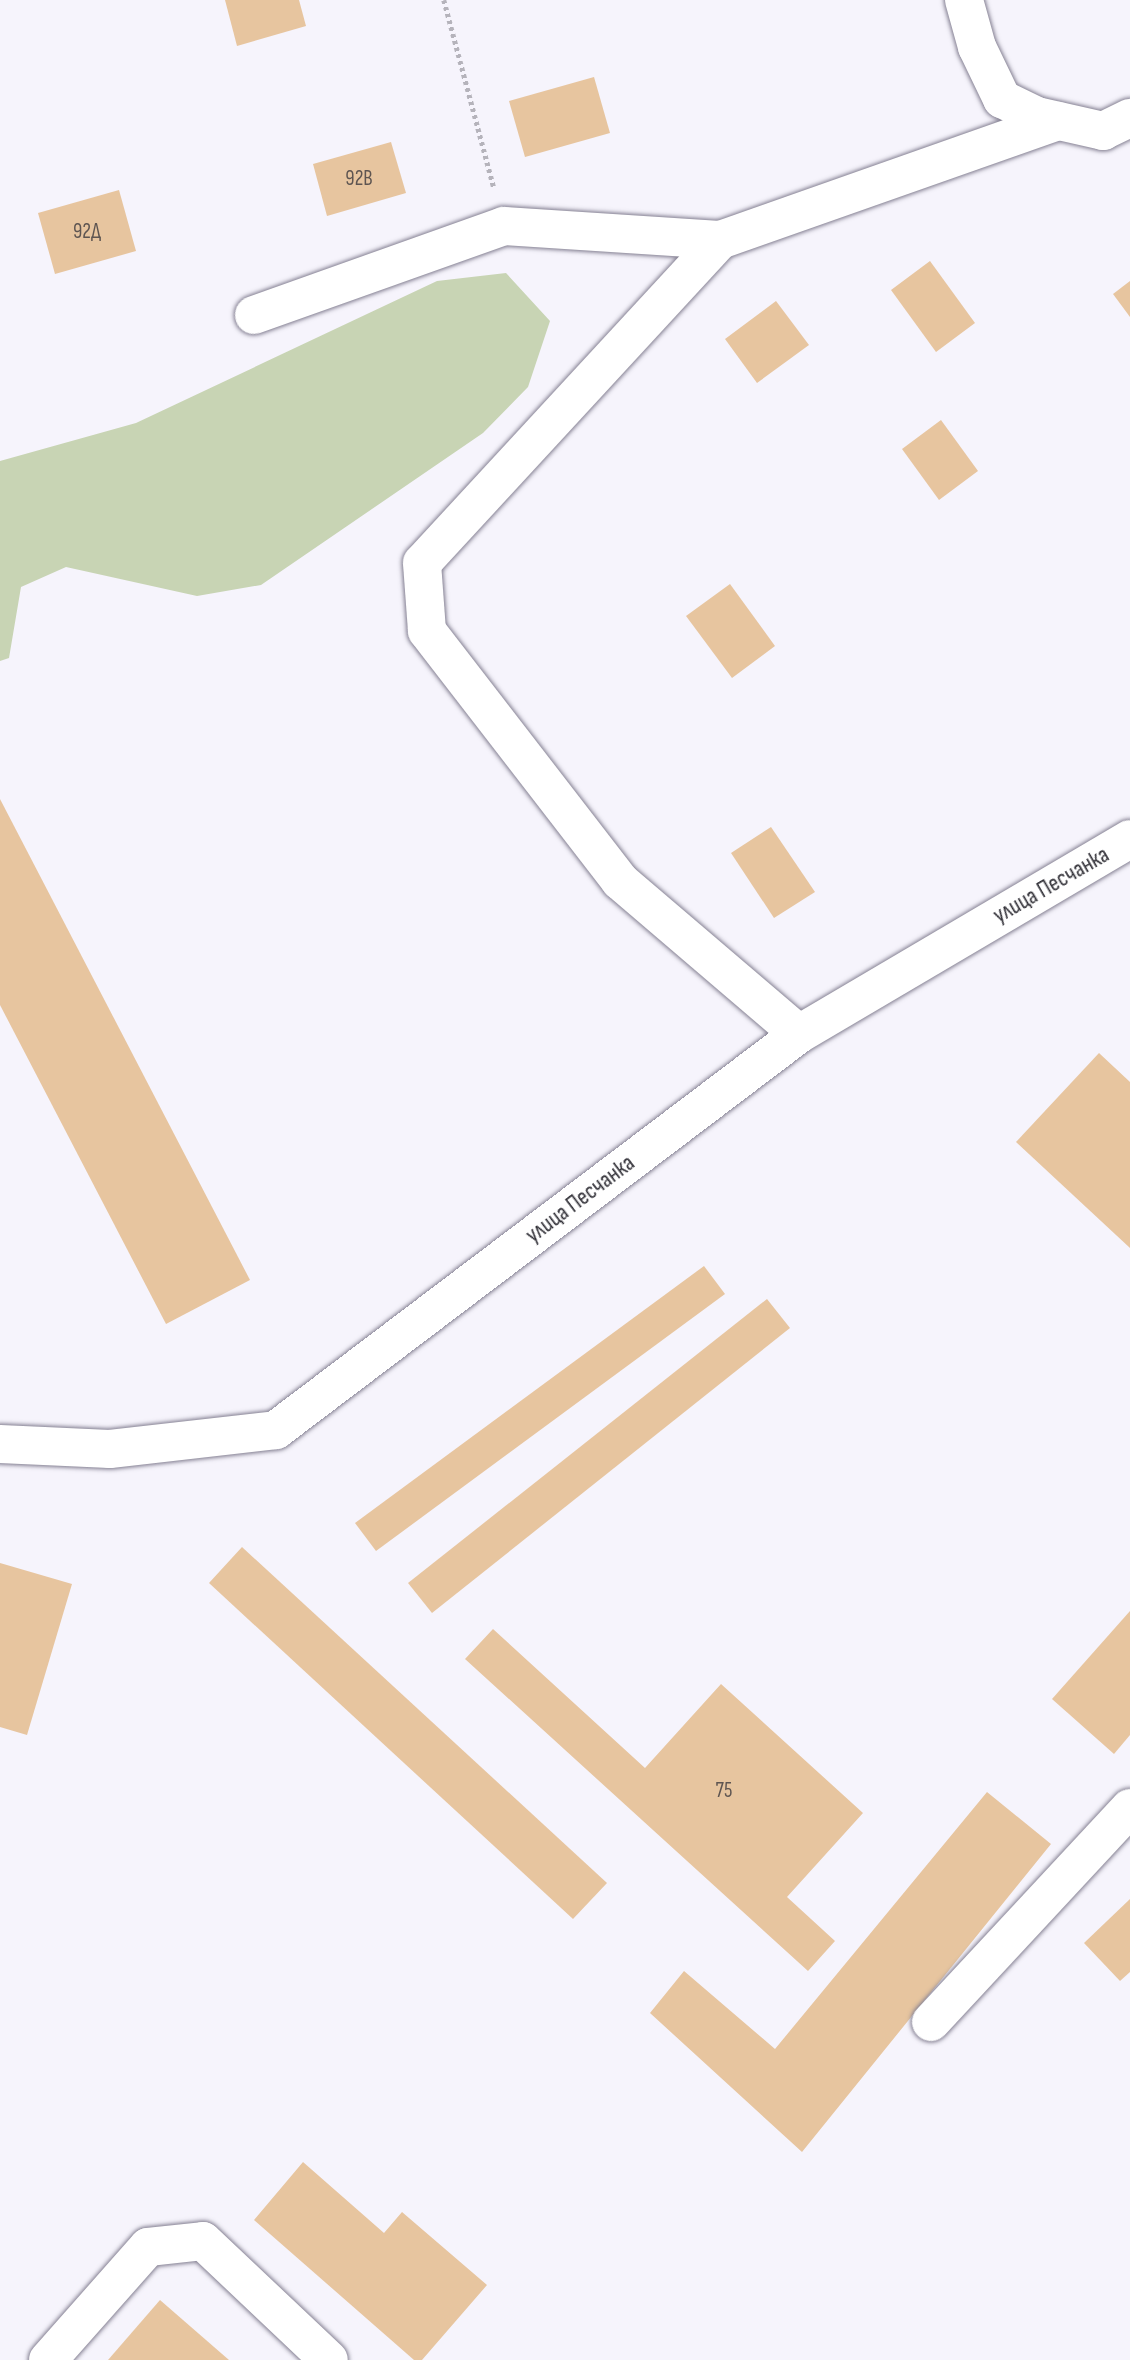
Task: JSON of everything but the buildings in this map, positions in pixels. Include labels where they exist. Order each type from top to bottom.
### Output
[{"type":"street","points":[[964,0],[977,47],[1002,99],[1058,121],[1102,131],[1130,118]]},
{"type":"street","points":[[254,315],[504,226],[720,240],[1058,121]]},
{"type":"street","points":[[720,240],[422,563],[427,631],[620,881],[799,1034]]},
{"type":"street","name":"улица Песчанка","points":[[0,1444],[110,1449],[275,1430],[799,1034],[1130,839]]},
{"type":"street","points":[[931,2022],[1130,1808]]},
{"type":"street","points":[[48,2360],[148,2247],[204,2241],[329,2360]]},
{"type":"path","points":[[444,0],[504,226]]},
{"type":"green space","points":[[506,273],[550,321],[528,387],[483,433],[261,585],[197,596],[66,567],[21,587],[9,658],[0,661],[0,461],[136,423],[437,281]]}]
